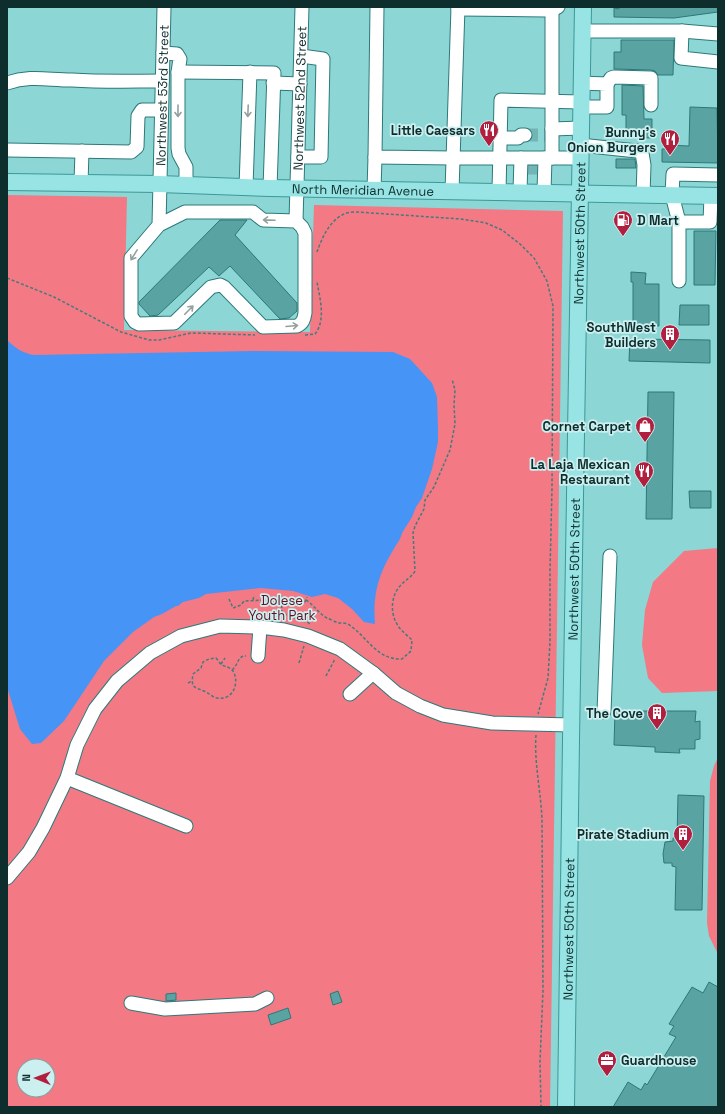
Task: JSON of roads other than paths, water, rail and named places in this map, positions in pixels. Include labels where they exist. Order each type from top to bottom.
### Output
[{"type":"main road","name":"Northwest 50th Street","points":[[566,1107],[583,7]]},
{"type":"main road","name":"North Meridian Avenue","points":[[7,182],[714,196]]},
{"type":"street","name":"Northwest 53rd Street","points":[[159,225],[164,7]]},
{"type":"street","name":"Northwest 52nd Street","points":[[296,221],[302,7]]},
{"type":"street","points":[[374,190],[377,7]]},
{"type":"street","points":[[452,191],[458,8],[551,8],[552,102],[550,136],[520,192]]},
{"type":"street","points":[[583,31],[682,31],[718,34]]},
{"type":"street","points":[[682,31],[681,58],[718,62]]},
{"type":"street","points":[[163,52],[177,54],[180,59],[178,72],[178,148],[179,154],[186,167],[186,185]]},
{"type":"street","points":[[298,157],[321,157],[323,59],[301,56]]},
{"type":"street","points":[[178,72],[274,73],[270,188]]},
{"type":"street","points":[[246,187],[250,72]]},
{"type":"street","points":[[7,82],[22,78],[162,81]]},
{"type":"street","points":[[499,192],[501,100],[552,102],[607,107],[607,84],[610,78],[651,78],[650,105]]},
{"type":"street","points":[[273,83],[300,84]]},
{"type":"street","points":[[582,84],[607,84]]},
{"type":"street","points":[[7,150],[131,152],[137,147],[138,116],[142,110],[161,110]]},
{"type":"street","points":[[550,136],[581,128]]},
{"type":"street","points":[[500,138],[522,138]]},
{"type":"street","points":[[81,183],[82,151]]},
{"type":"street","points":[[375,156],[500,158],[535,164],[580,152],[637,151],[642,153],[644,165],[643,195]]},
{"type":"street","points":[[535,164],[544,192]]},
{"type":"street","points":[[680,281],[679,222],[672,195],[673,174],[718,175]]},
{"type":"street","points":[[679,222],[710,222],[714,196]]},
{"type":"street","points":[[185,212],[252,212],[263,220],[296,221],[305,233],[304,320],[298,326],[266,327],[260,325],[220,285],[211,287],[174,324],[138,324],[132,320],[130,312],[131,258],[159,225],[185,212]]},
{"type":"street","points":[[604,712],[610,556]]},
{"type":"street","points":[[7,878],[29,852],[43,828],[67,778],[76,745],[95,709],[117,681],[150,653],[187,634],[220,626],[260,626],[284,630],[308,636],[340,650],[373,673],[396,693],[420,706],[443,715],[492,723],[572,726]]},
{"type":"street","points":[[258,656],[260,626]]},
{"type":"street","points":[[350,694],[373,673]]},
{"type":"street","points":[[67,778],[186,826]]},
{"type":"street","points":[[131,1003],[165,1009],[255,1004],[267,998]]},
{"type":"water","points":[[7,340],[20,350],[35,355],[253,351],[393,352],[410,359],[432,383],[437,397],[438,442],[432,469],[422,498],[383,569],[375,599],[375,624],[364,622],[352,609],[338,598],[325,594],[312,597],[293,591],[261,588],[206,594],[199,598],[183,602],[178,606],[154,617],[133,632],[104,661],[64,721],[41,743],[32,744],[20,729],[7,687]]},
{"type":"tunnel","points":[[525,135],[547,135]]},
{"type":"tunnel","points":[[527,168],[537,168]]},
{"type":"place","name":"Little Caesars","points":[[489,147]]},
{"type":"place","name":"Bunny's Onion Burgers","points":[[670,156]]},
{"type":"place","name":"D Mart","points":[[623,237]]},
{"type":"place","name":"SouthWest Builders","points":[[670,351]]},
{"type":"place","name":"Cornet Carpet","points":[[645,443]]},
{"type":"place","name":"La Laja Mexican Restaurant","points":[[644,488]]},
{"type":"place","name":"The Cove","points":[[657,730]]},
{"type":"place","name":"Pirate Stadium","points":[[683,851]]},
{"type":"place","name":"Guardhouse","points":[[607,1077]]},
{"type":"park label","name":"Dolese Youth Park","points":[[282,608]]}]
